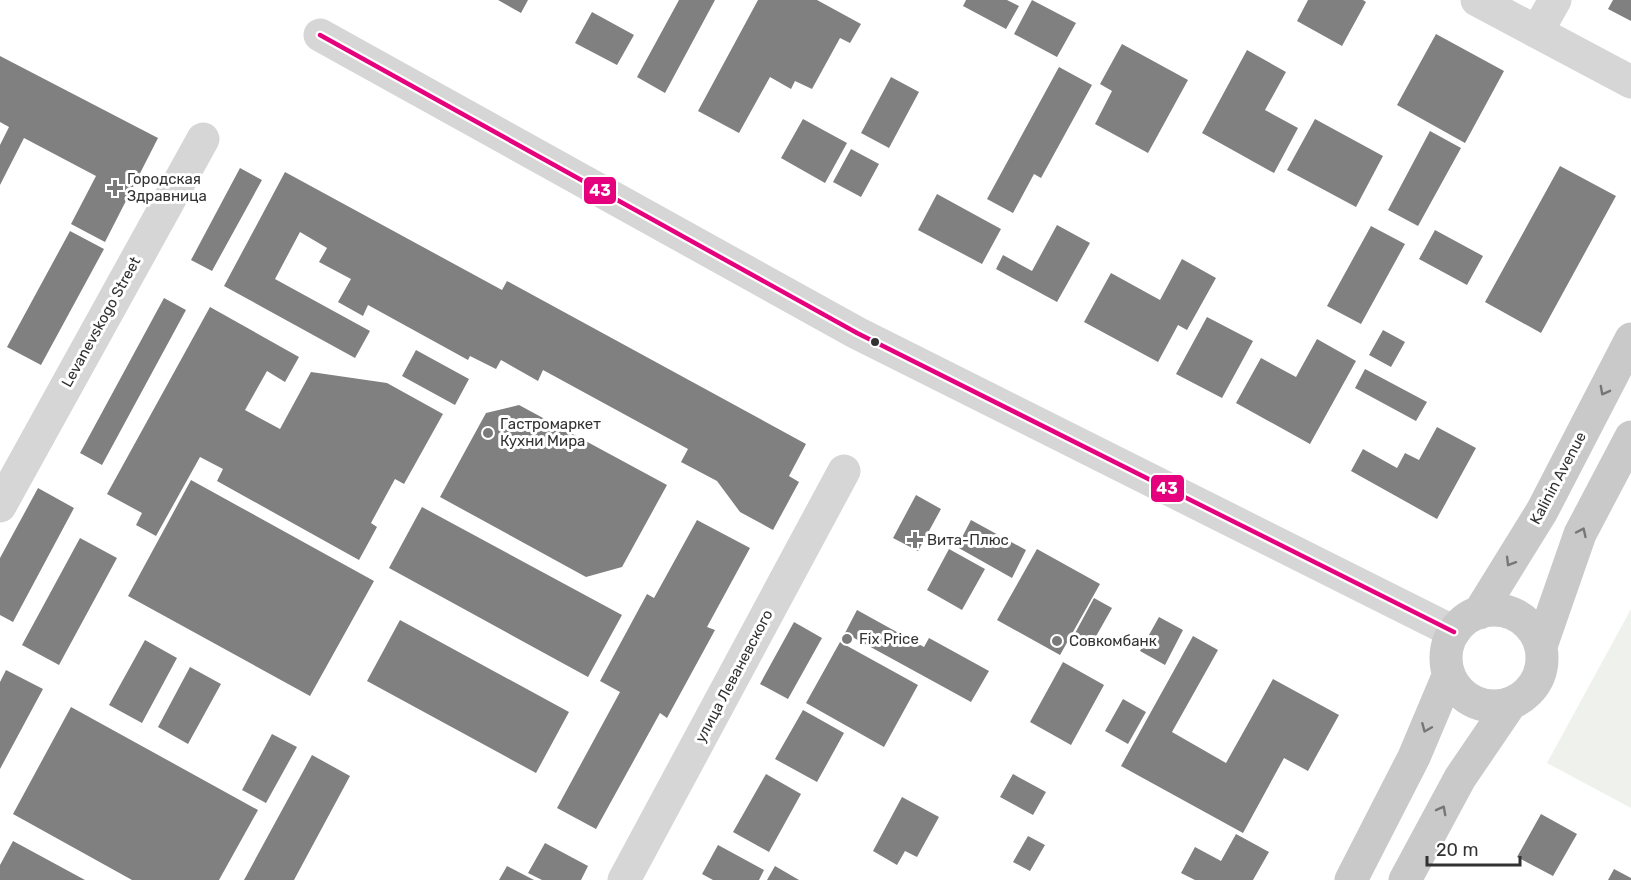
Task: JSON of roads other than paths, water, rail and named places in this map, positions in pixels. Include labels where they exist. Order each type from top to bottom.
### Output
[{"type":"main road","name":"Kalinin Avenue","points":[[1467,622],[1542,510],[1631,339]]},
{"type":"main road","points":[[1540,646],[1580,534],[1631,437]]},
{"type":"main road","points":[[1494,610],[1510,613],[1523,620],[1534,632],[1540,646],[1542,661],[1539,676],[1528,693],[1511,703],[1497,706],[1481,705],[1467,698],[1456,687],[1449,674],[1446,660],[1448,645],[1467,622],[1494,610]]},
{"type":"main road","points":[[1351,880],[1414,757],[1449,674]]},
{"type":"main road","points":[[1405,880],[1460,778],[1511,703]]},
{"type":"street","points":[[1477,0],[1631,82]]},
{"type":"street","points":[[1537,32],[1555,0]]},
{"type":"street","points":[[320,35],[857,333],[1467,622]]},
{"type":"street","name":"Levanevskogo Street","points":[[0,506],[203,139]]},
{"type":"street","name":"улица Леваневского","points":[[624,880],[844,471]]},
{"type":"place","name":"Городская Здравница","points":[[115,188]]},
{"type":"place","name":"Гастромаркет Кухни Мира","points":[[488,433]]},
{"type":"place","name":"Вита-Плюс","points":[[915,540]]},
{"type":"place","name":"Fix Price","points":[[847,639]]},
{"type":"place","name":"Совкомбанк","points":[[1057,641]]}]
